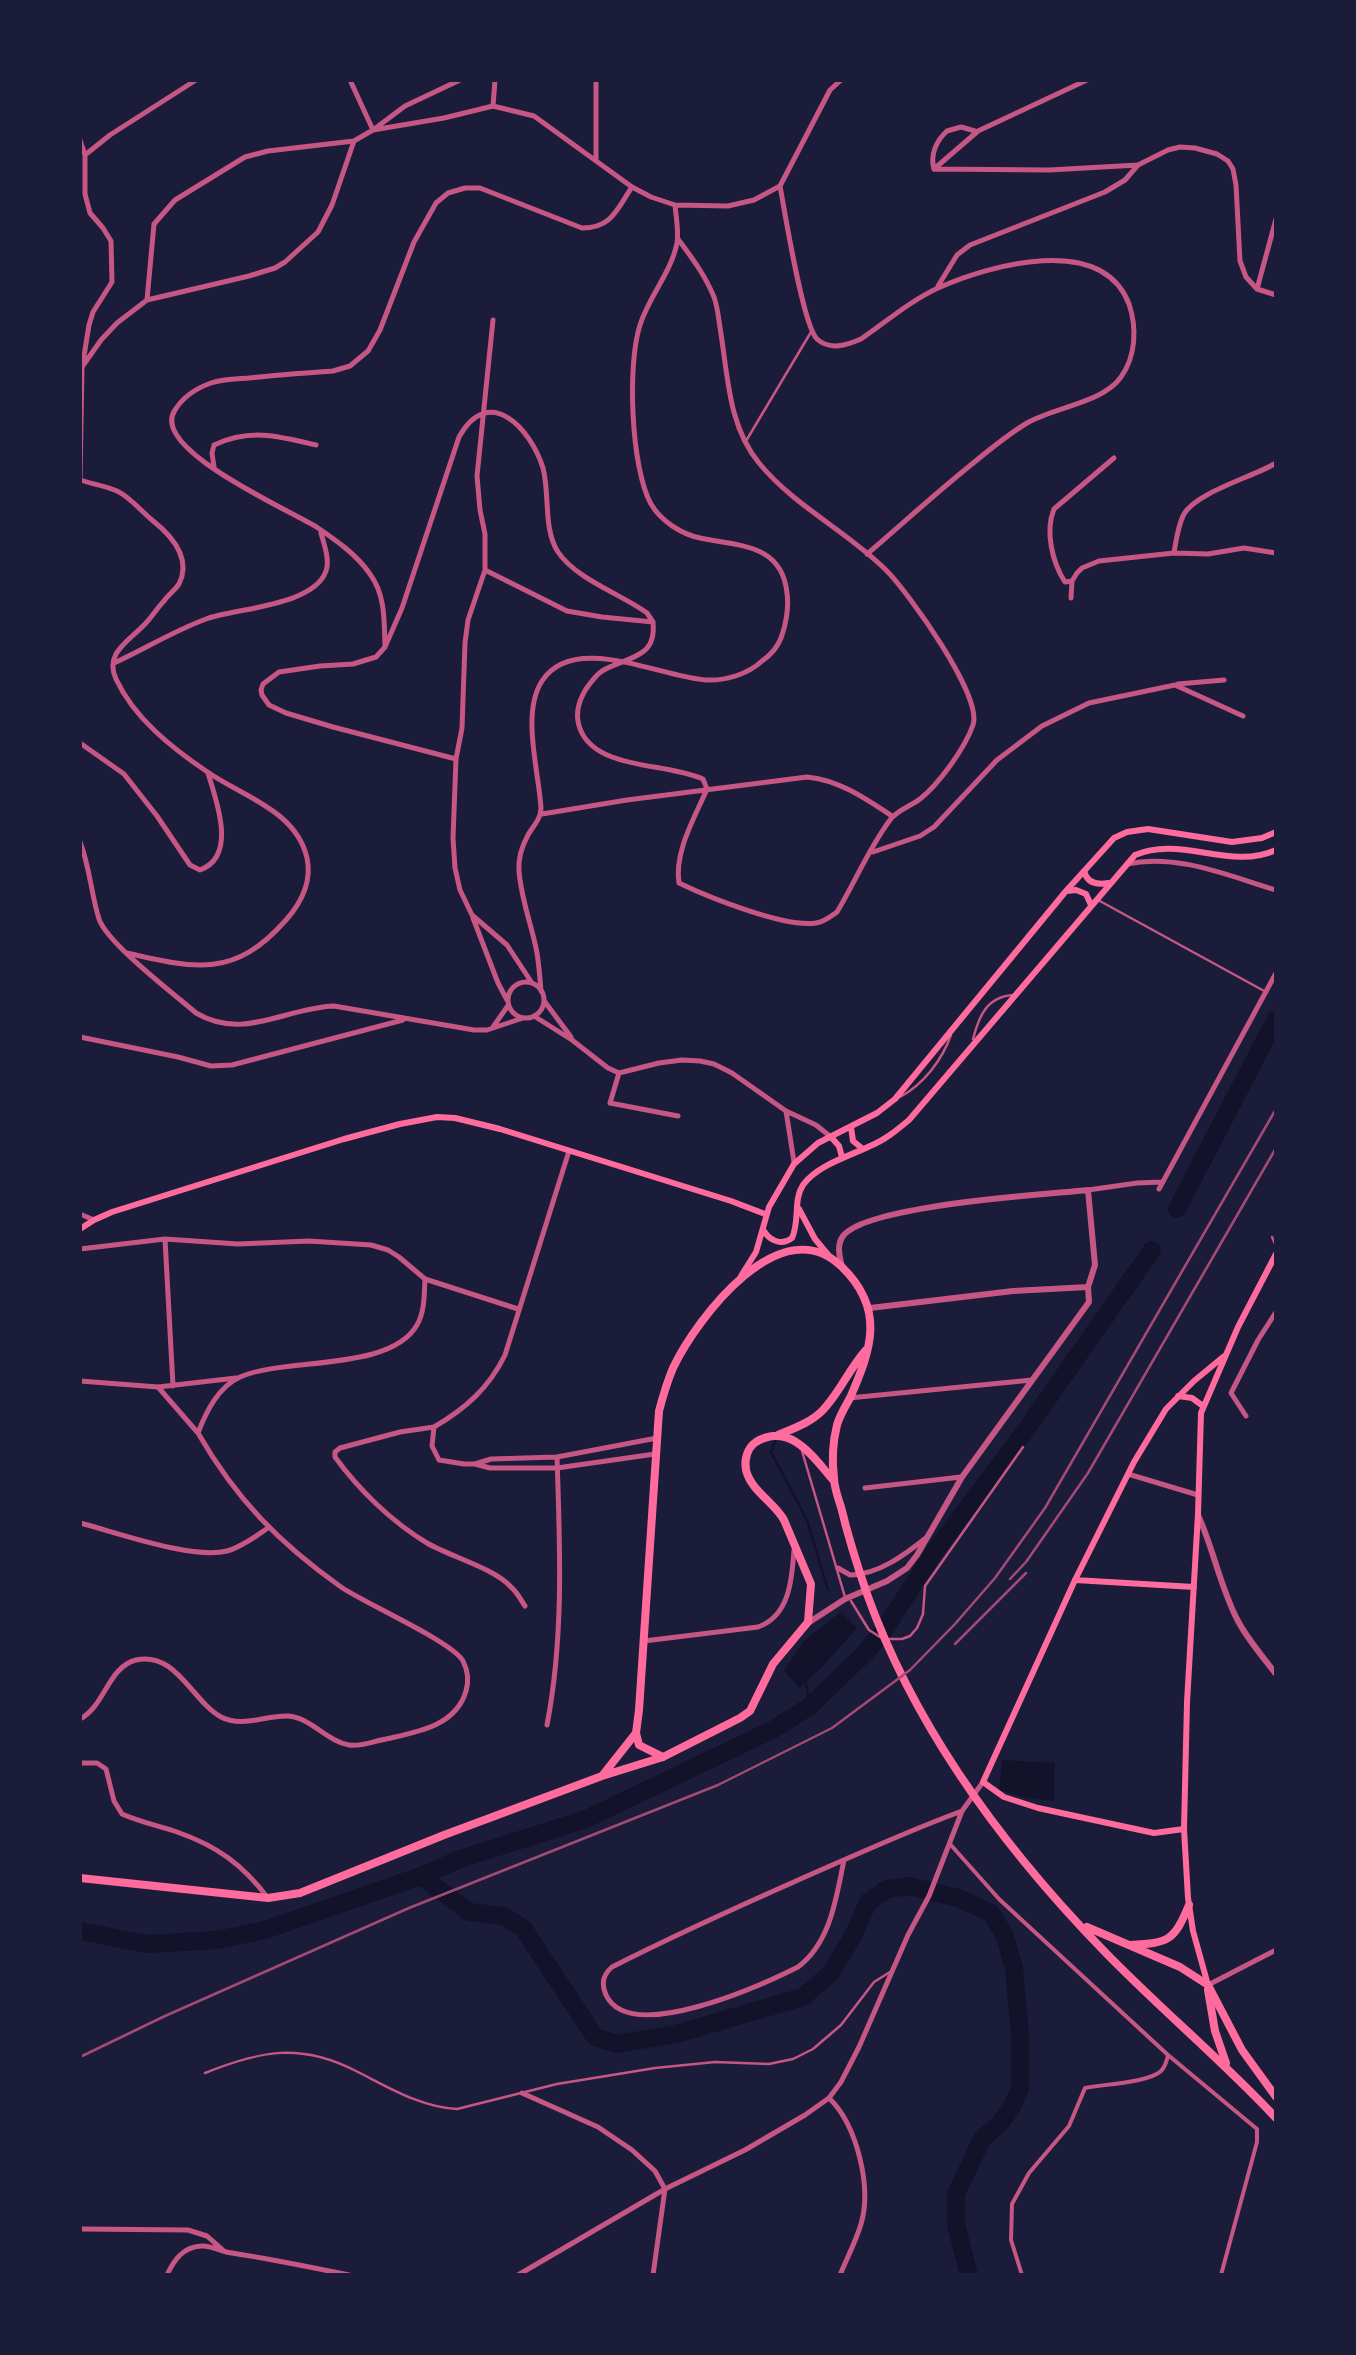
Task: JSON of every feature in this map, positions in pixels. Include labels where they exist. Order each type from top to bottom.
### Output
[{"type":"main road","points":[[663,1757],[639,1745],[636,1733],[658,1410],[674,1366],[754,1258],[766,1214],[794,1164],[830,1136],[877,1113],[895,1099],[1114,838],[1126,832],[1157,830],[1232,842],[1276,832]]},
{"type":"main road","points":[[763,1230],[774,1240],[788,1241],[794,1234],[804,1184],[842,1157],[883,1140],[909,1120],[1124,864],[1141,852],[1160,848],[1232,857],[1276,850]]},
{"type":"main road","points":[[1084,870],[1092,882],[1108,883]]},
{"type":"main road","points":[[1066,891],[1083,892],[1094,902]]},
{"type":"main road","points":[[80,1229],[94,1220],[344,1139],[437,1116],[569,1151],[766,1214]]},
{"type":"main road","points":[[851,1127],[853,1142],[863,1149]]},
{"type":"main road","points":[[830,1136],[842,1157]]},
{"type":"main road","points":[[798,1208],[832,1260]]},
{"type":"main road","points":[[742,1276],[788,1250],[804,1249],[842,1267],[862,1292],[870,1308],[868,1348],[835,1433],[834,1482],[850,1543],[898,1668],[943,1749],[1016,1852],[1104,1951],[1276,2118]]},
{"type":"main road","points":[[1229,2069],[1214,2031],[1208,1985],[1192,1931],[1184,1829],[1200,1424],[1203,1406],[1276,1250]]},
{"type":"main road","points":[[80,1878],[284,1897],[324,1885],[602,1776],[663,1757],[740,1718],[750,1711],[773,1664],[806,1626],[811,1584],[780,1512],[751,1483],[746,1455],[756,1442],[778,1435],[824,1410],[868,1348]]},
{"type":"main road","points":[[1184,1829],[1154,1832],[1038,1808],[1004,1798],[983,1782],[1075,1580],[1156,1424],[1178,1396],[1225,1356]]},
{"type":"main road","points":[[1178,1396],[1192,1398],[1203,1406]]},
{"type":"main road","points":[[778,1435],[800,1445],[834,1482]]},
{"type":"main road","points":[[1075,1580],[1194,1586]]},
{"type":"main road","points":[[602,1776],[636,1733]]},
{"type":"main road","points":[[1127,1945],[1168,1940],[1180,1927],[1189,1904]]},
{"type":"main road","points":[[1082,1926],[1180,1967],[1208,1985],[1242,2050],[1276,2096]]},
{"type":"street","points":[[85,155],[196,80]]},
{"type":"street","points":[[350,80],[373,130]]},
{"type":"street","points":[[147,300],[154,224],[174,200],[245,158],[268,150],[354,141],[405,106],[460,80]]},
{"type":"street","points":[[493,106],[495,80]]},
{"type":"street","points":[[596,80],[596,160]]},
{"type":"street","points":[[373,130],[493,106],[534,116],[651,197],[675,205],[728,206],[754,200],[780,186],[830,90],[840,80]]},
{"type":"street","points":[[934,168],[978,131],[1087,80]]},
{"type":"street","points":[[934,168],[934,150],[946,131],[961,127],[978,131]]},
{"type":"street","points":[[80,140],[90,213],[111,242],[112,282],[93,312],[82,367],[80,481],[119,492],[168,532],[184,566],[178,585],[144,626],[120,646],[112,664],[116,680],[147,723],[165,740],[293,828],[307,858],[309,874],[297,907],[259,946],[240,958],[192,965],[127,952]]},
{"type":"street","points":[[82,367],[117,323],[147,300],[248,276],[285,262],[318,232],[332,205],[354,141]]},
{"type":"street","points":[[936,289],[958,255],[970,245],[1105,192],[1125,180],[1138,165],[1180,147],[1217,154],[1228,161],[1236,185],[1240,261],[1246,277],[1257,289],[1276,295]]},
{"type":"street","points":[[934,168],[1049,170],[1138,165]]},
{"type":"street","points":[[780,186],[804,310],[820,342],[848,345],[936,289],[1019,264],[1066,260],[1091,265],[1110,276],[1128,301],[1135,334],[1132,350],[1120,379],[1108,391],[1048,412],[1014,431],[867,554]]},
{"type":"street","points":[[384,648],[382,600],[368,570],[320,530],[215,470],[185,448],[171,427],[171,416],[193,392],[218,381],[333,371],[359,359],[380,330],[414,242],[436,204],[448,193],[480,188],[582,228],[594,228],[612,218],[632,187]]},
{"type":"street","points":[[572,1040],[541,991],[537,953],[518,868],[528,834],[541,814],[533,725],[533,704],[540,683],[561,662],[582,659],[621,661],[707,680],[744,673],[774,650],[785,625],[788,603],[782,572],[763,553],[738,544],[698,538],[668,523],[651,504],[641,480],[632,359],[641,321],[663,281],[678,239],[675,205]]},
{"type":"street","points":[[1257,289],[1276,219]]},
{"type":"street","points":[[456,758],[286,713],[269,705],[262,695],[264,684],[279,672],[354,664],[376,657],[384,648],[402,608],[460,437],[472,419],[484,413],[504,414],[513,420],[534,447],[544,472],[550,531],[559,554],[647,613],[653,622],[654,631],[643,652],[593,678],[579,701],[578,722],[586,739],[603,754],[703,779],[707,789],[678,863],[679,883],[790,922],[819,923],[837,912],[892,816],[918,800],[946,770],[973,725],[970,694],[960,675],[888,572],[798,500],[759,464],[745,442],[734,417],[715,300],[700,268],[678,239]]},
{"type":"street","points":[[493,320],[477,476],[485,534],[484,570],[464,643],[462,715],[456,758],[455,868],[500,989],[512,1013],[523,1018]]},
{"type":"street","points":[[215,470],[212,448],[218,442],[262,434],[316,445]]},
{"type":"street","points":[[1072,581],[1065,582],[1060,573],[1048,530],[1049,520],[1054,509],[1114,458]]},
{"type":"street","points":[[1174,553],[1182,516],[1189,508],[1202,497],[1276,462]]},
{"type":"street","points":[[112,664],[208,618],[286,600],[312,588],[326,572],[320,530]]},
{"type":"street","points":[[1072,598],[1072,581],[1082,568],[1099,560],[1208,554],[1244,548],[1276,553]]},
{"type":"street","points":[[484,570],[567,610],[653,622]]},
{"type":"street","points":[[870,854],[934,827],[998,760],[1057,717],[1089,703],[1176,685],[1224,680]]},
{"type":"street","points":[[1176,685],[1243,716]]},
{"type":"street","points":[[80,743],[124,774],[190,865],[200,870],[212,862],[222,833],[208,773]]},
{"type":"street","points":[[541,814],[787,778],[822,778],[858,794],[892,816]]},
{"type":"street","points":[[80,842],[99,918],[110,938],[210,1021],[246,1025],[323,1006],[356,1008],[474,1030],[534,1016],[544,999]]},
{"type":"street","points":[[1124,864],[1160,860],[1276,890]]},
{"type":"street","points":[[472,915],[507,945],[541,991]]},
{"type":"street","points":[[842,1267],[840,1245],[844,1236],[854,1228],[909,1210],[1137,1183],[1160,1186],[1276,973]]},
{"type":"street","points":[[492,1028],[514,986],[532,983]]},
{"type":"street","points":[[534,1016],[618,1072],[700,1060],[732,1073],[830,1136]]},
{"type":"street","points":[[80,1038],[211,1066],[232,1065],[406,1019]]},
{"type":"street","points":[[618,1072],[610,1103],[678,1116]]},
{"type":"street","points":[[786,1110],[794,1164]]},
{"type":"street","points":[[525,1606],[500,1577],[427,1542],[400,1524],[334,1457],[340,1448],[400,1432],[434,1428],[464,1408],[498,1370],[569,1151]]},
{"type":"street","points":[[806,1626],[845,1598],[899,1574],[918,1555],[962,1477],[1089,1302],[1088,1287],[1095,1265],[1088,1190]]},
{"type":"street","points":[[80,1214],[94,1220]]},
{"type":"street","points":[[80,1249],[166,1239],[238,1244],[370,1244],[399,1257],[425,1279],[518,1309]]},
{"type":"street","points":[[166,1239],[174,1386]]},
{"type":"street","points":[[80,1381],[174,1386],[363,1356],[393,1347],[411,1334],[422,1313],[425,1279]]},
{"type":"street","points":[[870,1308],[1014,1291],[1088,1287]]},
{"type":"street","points":[[1246,1416],[1231,1393],[1276,1312]]},
{"type":"street","points":[[198,1433],[210,1405],[238,1378]]},
{"type":"street","points":[[849,1398],[1032,1380]]},
{"type":"street","points":[[80,1719],[94,1708],[125,1665],[138,1660],[160,1662],[171,1668],[220,1716],[246,1722],[294,1716],[348,1744],[430,1728],[454,1712],[468,1683],[466,1664],[455,1650],[342,1588],[268,1528],[158,1386]]},
{"type":"street","points":[[434,1428],[432,1446],[440,1460],[454,1464],[557,1468],[656,1454]]},
{"type":"street","points":[[476,1464],[491,1459],[557,1458],[657,1438]]},
{"type":"street","points":[[547,1725],[554,1689],[560,1594],[557,1458]]},
{"type":"street","points":[[1128,1474],[1198,1495]]},
{"type":"street","points":[[865,1488],[962,1477]]},
{"type":"street","points":[[1198,1514],[1239,1625],[1276,1674]]},
{"type":"street","points":[[80,1522],[154,1543],[209,1553],[234,1549],[268,1528]]},
{"type":"street","points":[[838,1568],[850,1575],[872,1571],[907,1553],[929,1535]]},
{"type":"street","points":[[644,1641],[758,1627],[771,1622],[791,1587],[794,1544]]},
{"type":"street","points":[[80,1763],[96,1763],[106,1769],[114,1801],[122,1814],[193,1838],[225,1854],[250,1874],[268,1898]]},
{"type":"street","points":[[518,2275],[666,2189],[745,2150],[829,2098],[859,2047],[962,1812],[983,1782]]},
{"type":"street","points":[[844,1860],[828,1928],[809,1958],[798,1967],[724,2000],[660,2013],[630,2012],[614,2006],[609,1999],[603,1984],[612,1966],[844,1860],[917,1827],[962,1812]]},
{"type":"street","points":[[949,1843],[999,1899],[1168,2055],[1256,2128],[1257,2142],[1222,2275]]},
{"type":"street","points":[[1208,1985],[1276,1950]]},
{"type":"street","points":[[1022,2275],[1011,2240],[1012,2204],[1028,2173],[1069,2126],[1085,2088],[1156,2074],[1168,2055]]},
{"type":"street","points":[[522,2093],[598,2127],[655,2171],[666,2189],[653,2275]]},
{"type":"street","points":[[829,2098],[849,2128],[866,2187],[861,2224],[840,2275]]},
{"type":"street","points":[[80,2229],[188,2230],[207,2236],[226,2252]]},
{"type":"street","points":[[167,2275],[176,2258],[204,2245],[349,2275]]},
{"type":"lane","points":[[745,442],[812,332]]},
{"type":"lane","points":[[1094,902],[1266,992]]},
{"type":"lane","points":[[971,1046],[987,1006],[999,997],[1016,995]]},
{"type":"lane","points":[[1272,1237],[1276,1250]]},
{"type":"lane","points":[[800,1445],[845,1598],[878,1636],[902,1640],[917,1628],[923,1614],[925,1586],[1023,1447]]},
{"type":"lane","points":[[205,2073],[256,2055],[297,2052],[352,2068],[396,2093],[444,2108],[468,2108],[557,2084],[672,2066],[715,2062],[769,2064],[794,2059],[813,2049],[840,2025],[874,1982],[892,1972]]},
{"type":"shaded area","points":[[841,1612],[857,1628],[799,1688],[784,1670],[806,1639]]},
{"type":"shaded area","points":[[1002,1760],[1055,1763],[1054,1801],[999,1790]]},
{"type":"waterway","points":[[1177,1209],[1276,1019]]},
{"type":"waterway","points":[[80,1931],[146,1944],[217,1940],[265,1930],[460,1859],[586,1819],[774,1729],[810,1706],[884,1630],[937,1548],[1152,1250]]},
{"type":"waterway","points":[[775,1441],[771,1452],[807,1520],[828,1590]]},
{"type":"waterway","points":[[806,1683],[810,1706]]},
{"type":"waterway","points":[[421,1876],[469,1912],[504,1916],[523,1928],[595,2037],[617,2044],[676,2034],[803,1997],[831,1973],[868,1902],[887,1889],[909,1886],[958,1898],[991,1913],[1004,1934],[1014,1968],[1020,2089],[1000,2123],[982,2139],[956,2194],[956,2225],[969,2275]]},
{"type":"railway","points":[[80,2057],[409,1908],[718,1785],[832,1728],[910,1670],[995,1578],[1045,1508],[1276,1109]]},
{"type":"railway","points":[[1010,1579],[1088,1473],[1276,1148]]},
{"type":"railway","points":[[955,1644],[1026,1573]]}]
